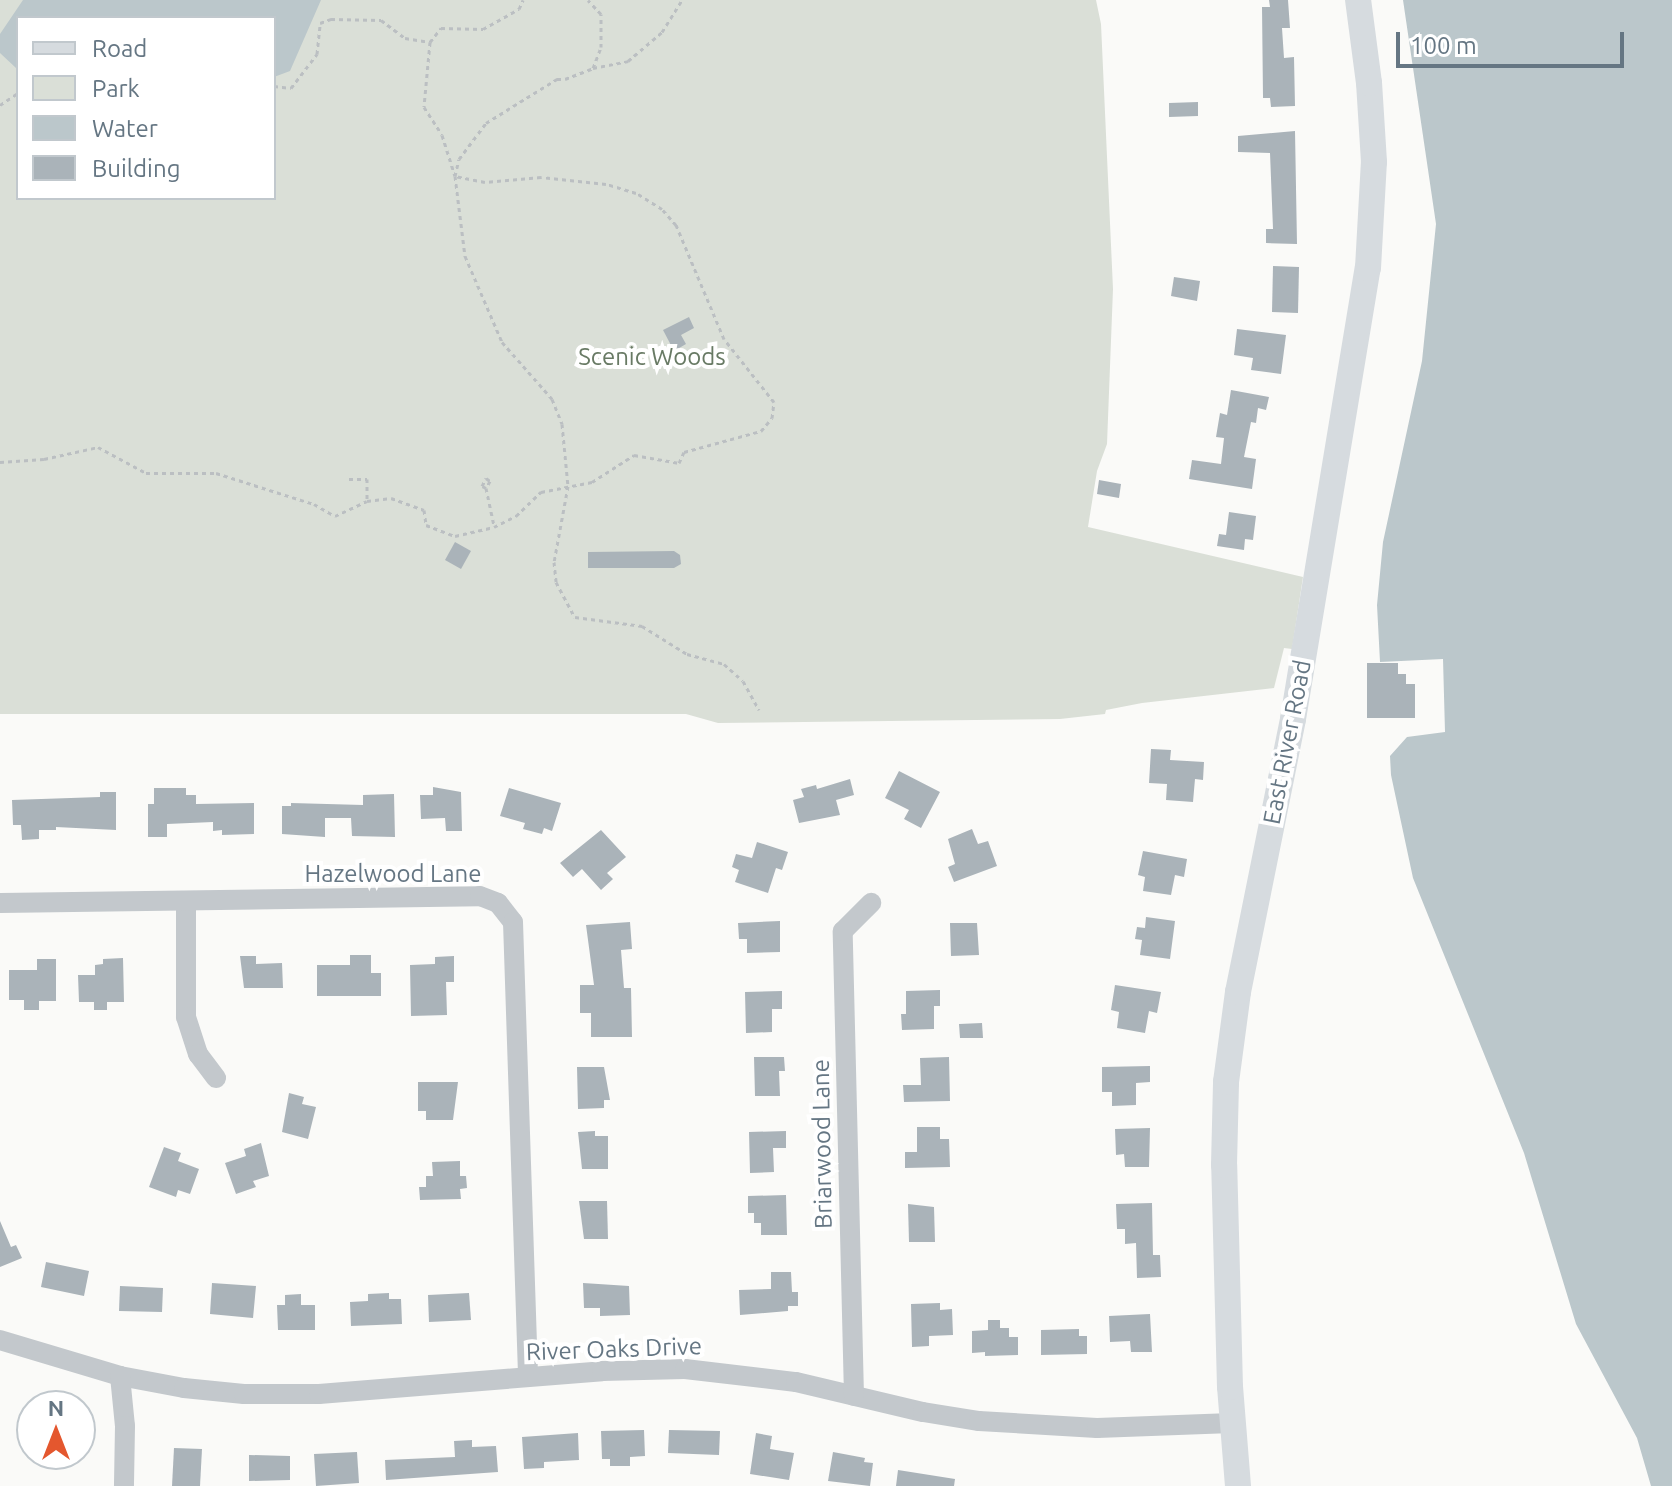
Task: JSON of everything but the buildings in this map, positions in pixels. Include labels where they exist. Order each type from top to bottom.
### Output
[{"type":"main road","name":"East River Road","points":[[1238,1486],[1232,1423],[1225,1191],[1226,1082],[1238,992],[1293,719],[1368,268],[1374,150],[1358,0]]},
{"type":"street","name":"Hazelwood Lane","points":[[0,903],[480,896],[498,903],[513,922],[528,1377]]},
{"type":"street","points":[[186,901],[186,1017],[198,1054],[216,1078]]},
{"type":"street","name":"Briarwood Lane","points":[[854,1396],[843,931],[871,903]]},
{"type":"street","name":"River Oaks Drive","points":[[0,1340],[120,1376],[184,1388],[274,1395],[685,1369],[774,1378],[923,1412],[1037,1427],[1168,1427],[1232,1423]]},
{"type":"street","points":[[120,1376],[125,1426],[124,1486]]},
{"type":"path","points":[[523,0],[519,9],[483,29],[441,28],[430,42],[424,107],[442,135],[455,176],[465,256],[502,342],[552,399],[562,424],[568,486],[554,562],[556,582],[575,617],[642,626],[687,654],[724,664],[743,681],[759,710]]},
{"type":"path","points":[[588,0],[601,14],[601,47],[593,68]]},
{"type":"path","points":[[455,176],[459,159],[486,123],[557,79],[628,61],[662,32],[682,0]]},
{"type":"path","points":[[276,86],[291,88],[317,54],[320,23],[331,19],[381,20],[405,38],[430,42]]},
{"type":"path","points":[[0,462],[44,459],[98,447],[146,473],[216,473],[314,504],[335,516],[367,501],[391,498],[424,510],[426,525],[455,536],[494,527],[516,516],[541,492],[592,482],[634,455],[679,463],[684,452],[761,431],[772,418],[774,402],[724,339],[676,225],[662,209],[636,193],[606,184],[541,177],[485,182],[455,176]]},
{"type":"path","points":[[349,479],[367,479],[367,501]]},
{"type":"path","points":[[486,488],[494,527]]},
{"type":"path","points":[[455,536],[456,542]]},
{"type":"green space","name":"Scenic Woods","points":[[0,0],[1096,0],[1101,24],[1113,289],[1107,444],[1097,471],[1088,527],[1303,577],[1292,649],[1284,648],[1274,688],[1142,703],[1106,710],[1105,714],[1060,719],[718,723],[686,714],[0,714]]},
{"type":"water","points":[[23,0],[321,0],[290,71],[276,76],[276,16],[16,16],[16,68],[0,53],[0,34]]},
{"type":"water","points":[[1403,0],[1672,0],[1672,1486],[1651,1486],[1637,1438],[1576,1324],[1524,1153],[1413,878],[1391,775],[1390,756],[1407,737],[1445,732],[1443,659],[1380,662],[1377,605],[1383,542],[1422,361],[1436,224]]}]
